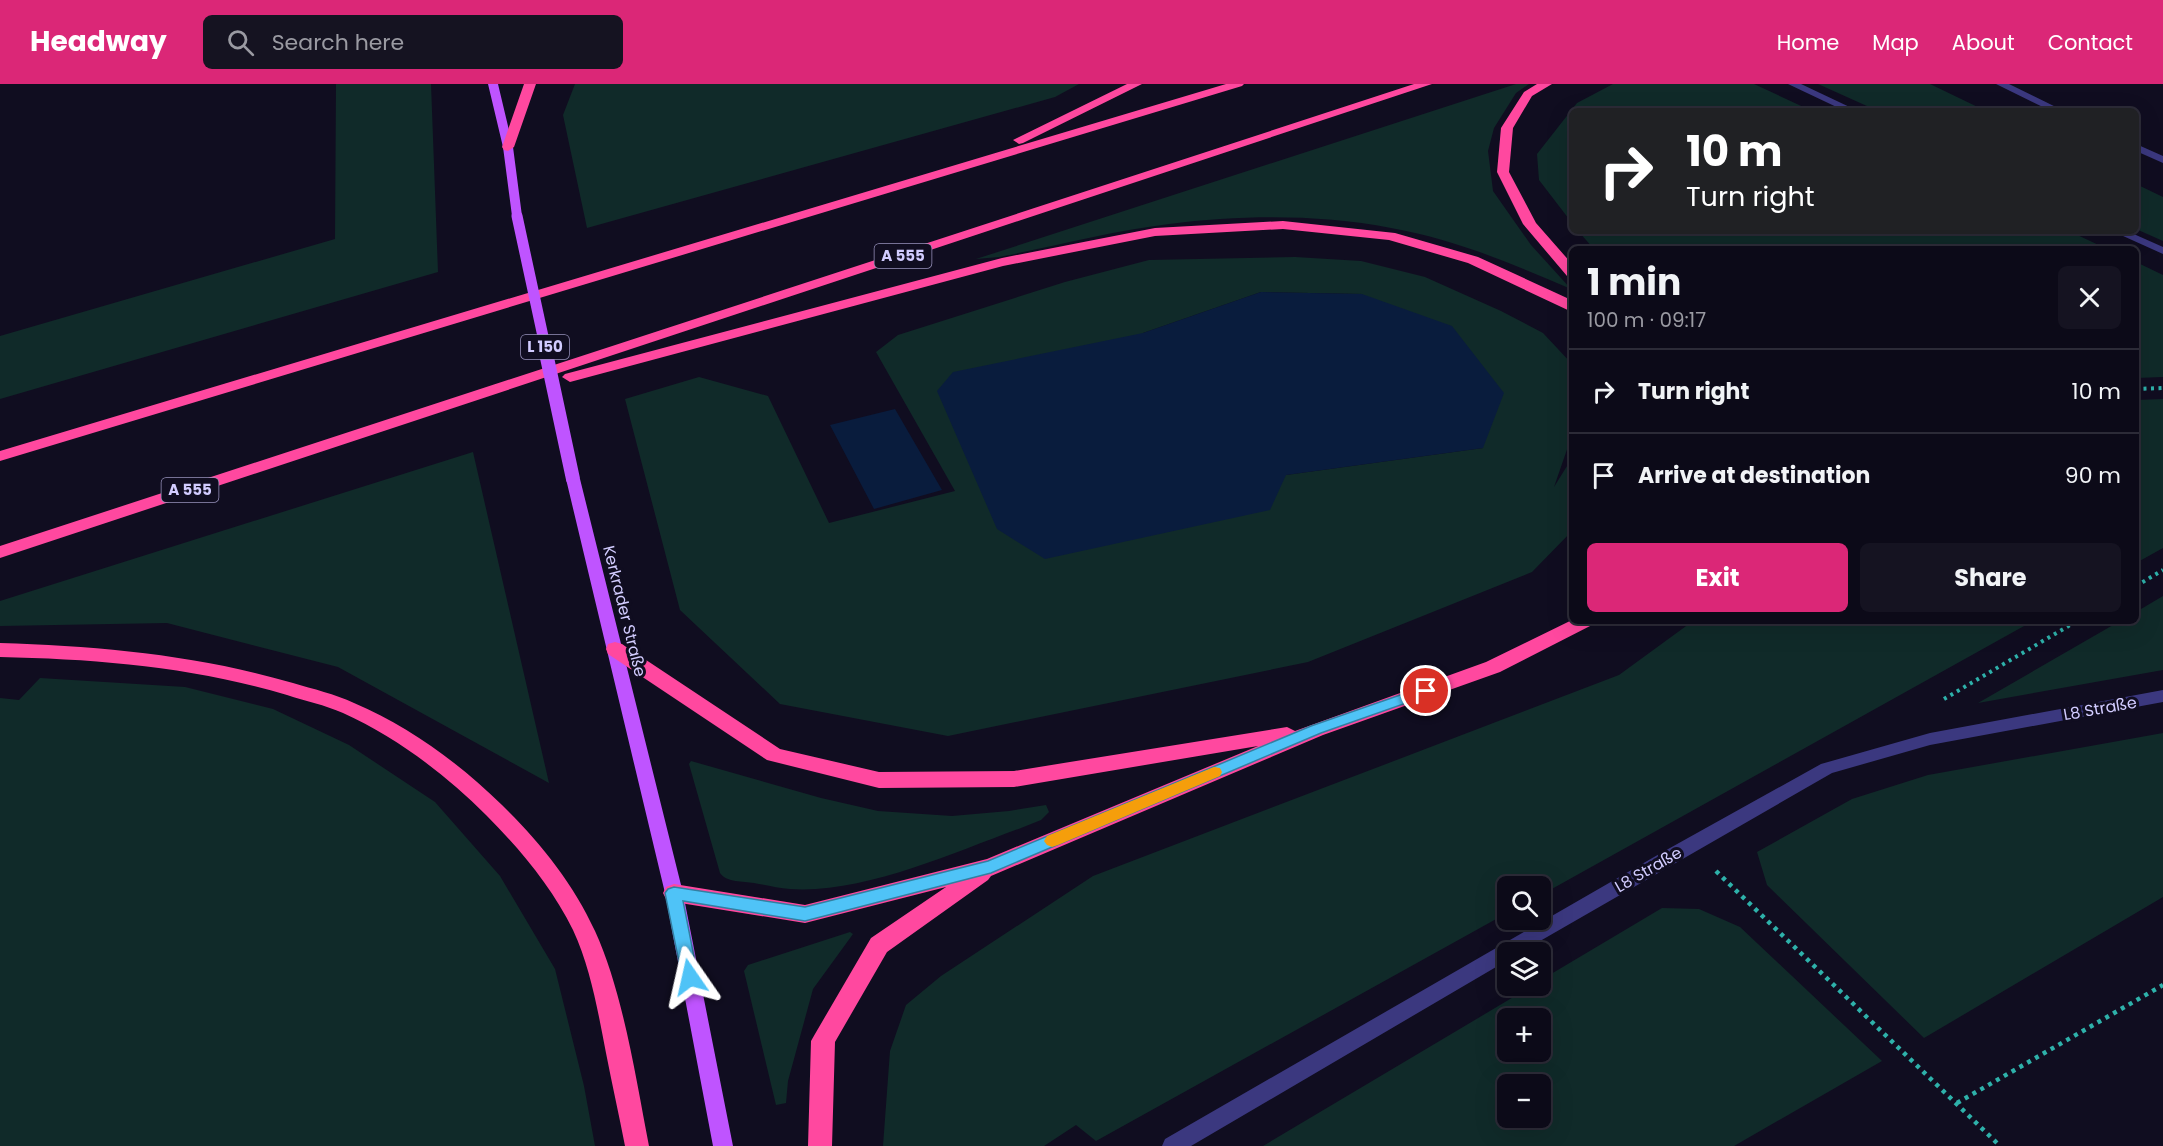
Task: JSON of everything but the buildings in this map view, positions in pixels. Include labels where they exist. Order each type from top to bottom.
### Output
[{"type":"highway","points":[[508,147],[530,84]]},
{"type":"highway","points":[[968,165],[1136,84]]},
{"type":"highway","points":[[0,456],[1238,84]]},
{"type":"highway","name":"A 555","points":[[0,552],[1426,84]]},
{"type":"highway","points":[[1546,84],[1528,94],[1507,128],[1503,172],[1530,224],[1569,270]]},
{"type":"highway","points":[[379,428],[1002,262],[1155,232],[1283,225],[1390,236],[1473,260],[1569,306]]},
{"type":"highway","points":[[674,893],[805,914],[991,867],[1316,730],[1493,667],[1580,624]]},
{"type":"highway","points":[[615,649],[774,754],[879,780],[1014,779],[1316,730]]},
{"type":"highway","points":[[0,650],[64,651],[138,657],[268,682],[352,709],[421,750],[473,790],[537,855],[578,918],[601,974],[637,1146]]},
{"type":"highway","points":[[820,1146],[823,1041],[879,945],[991,867]]},
{"type":"main road","name":"Kerkrader Straße","points":[[493,84],[508,147],[518,216],[573,479],[674,893],[723,1146]]},
{"type":"lane","points":[[1793,84],[1846,108]]},
{"type":"lane","points":[[2001,84],[2053,108]]},
{"type":"lane","points":[[2139,148],[2163,160]]},
{"type":"lane","points":[[2125,234],[2163,251]]},
{"type":"lane","name":"L8 Straße","points":[[1172,1146],[1827,768],[1930,739],[2163,696]]},
{"type":"path","points":[[2139,389],[2163,388]]},
{"type":"path","points":[[2139,584],[2163,570]]},
{"type":"path","points":[[1937,704],[2072,624]]},
{"type":"path","points":[[1689,846],[2000,1146]]},
{"type":"path","points":[[1957,1103],[2163,985]]},
{"type":"green space","points":[[336,84],[431,84],[438,272],[0,399],[0,336],[335,239]]},
{"type":"green space","points":[[575,84],[1079,84],[1055,97],[587,228],[563,115]]},
{"type":"green space","points":[[1516,84],[1529,84],[1516,93],[1494,128],[1488,151],[1493,191],[1531,245],[1569,288],[1505,262],[1438,239],[1363,223],[1308,218],[1224,219],[1169,224],[999,257],[976,259]]},
{"type":"green space","points":[[1613,84],[1754,84],[1806,108],[1573,108],[1577,103]]},
{"type":"green space","points":[[1818,84],[1930,84],[1980,108],[1871,108]]},
{"type":"green space","points":[[1569,113],[1569,219],[1539,180],[1537,154]]},
{"type":"green space","points":[[2139,185],[2163,197],[2163,241],[2139,230]]},
{"type":"green space","points":[[1581,234],[2075,234],[2101,246],[1591,246]]},
{"type":"green space","points":[[1295,257],[1361,261],[1425,277],[1501,311],[1543,333],[1569,361],[1569,444],[1554,487],[1569,463],[1569,534],[1532,572],[1308,662],[948,736],[780,704],[680,610],[625,399],[699,377],[768,396],[829,523],[955,491],[876,352],[898,335],[1065,282],[1149,260]],"holes":[[[1261,292],[1362,294],[1483,448],[1286,475],[1143,333]]]},
{"type":"green space","points":[[2139,263],[2163,275],[2163,377],[2139,378]]},
{"type":"green space","points":[[2163,399],[2163,548],[2139,561],[2139,400]]},
{"type":"green space","points":[[473,452],[549,783],[338,667],[167,623],[0,626],[0,601]]},
{"type":"green space","points":[[2163,596],[2163,670],[1978,703],[2115,624],[2139,624],[2139,610]]},
{"type":"green space","points":[[1689,624],[2028,624],[1551,889],[1551,876],[1497,876],[1497,919],[1096,1141],[1076,1125],[1044,1146],[883,1146],[890,1051],[906,1005],[941,976],[1093,876],[1619,675]]},
{"type":"green space","points":[[40,678],[185,687],[273,709],[349,745],[435,802],[500,876],[555,969],[584,1086],[595,1146],[0,1146],[0,698],[19,700]]},
{"type":"green space","points":[[2163,733],[2163,897],[1924,1038],[1767,885],[1757,852],[1852,799],[1928,775]]},
{"type":"green space","points":[[691,761],[821,798],[878,811],[952,816],[1046,805],[1049,812],[1041,820],[907,870],[848,885],[818,889],[781,888],[731,880],[720,873],[689,764]]},
{"type":"green space","points":[[1662,908],[1699,909],[1740,927],[1882,1061],[1734,1146],[1263,1146],[1515,996],[1551,996],[1551,974]]},
{"type":"green space","points":[[850,932],[853,934],[813,989],[788,1081],[786,1103],[776,1105],[744,971],[748,965]]},
{"type":"water","points":[[1261,292],[1362,294],[1452,326],[1504,393],[1483,448],[1286,475],[1270,510],[1045,559],[997,529],[937,391],[953,372],[1143,333]]},
{"type":"water","points":[[895,409],[942,490],[874,509],[830,425]]},
{"type":"slow traffic","points":[[1052,841],[1214,772]]},
{"type":"route","points":[[690,977],[674,893],[805,914],[991,867],[1316,730],[1426,691]]}]
